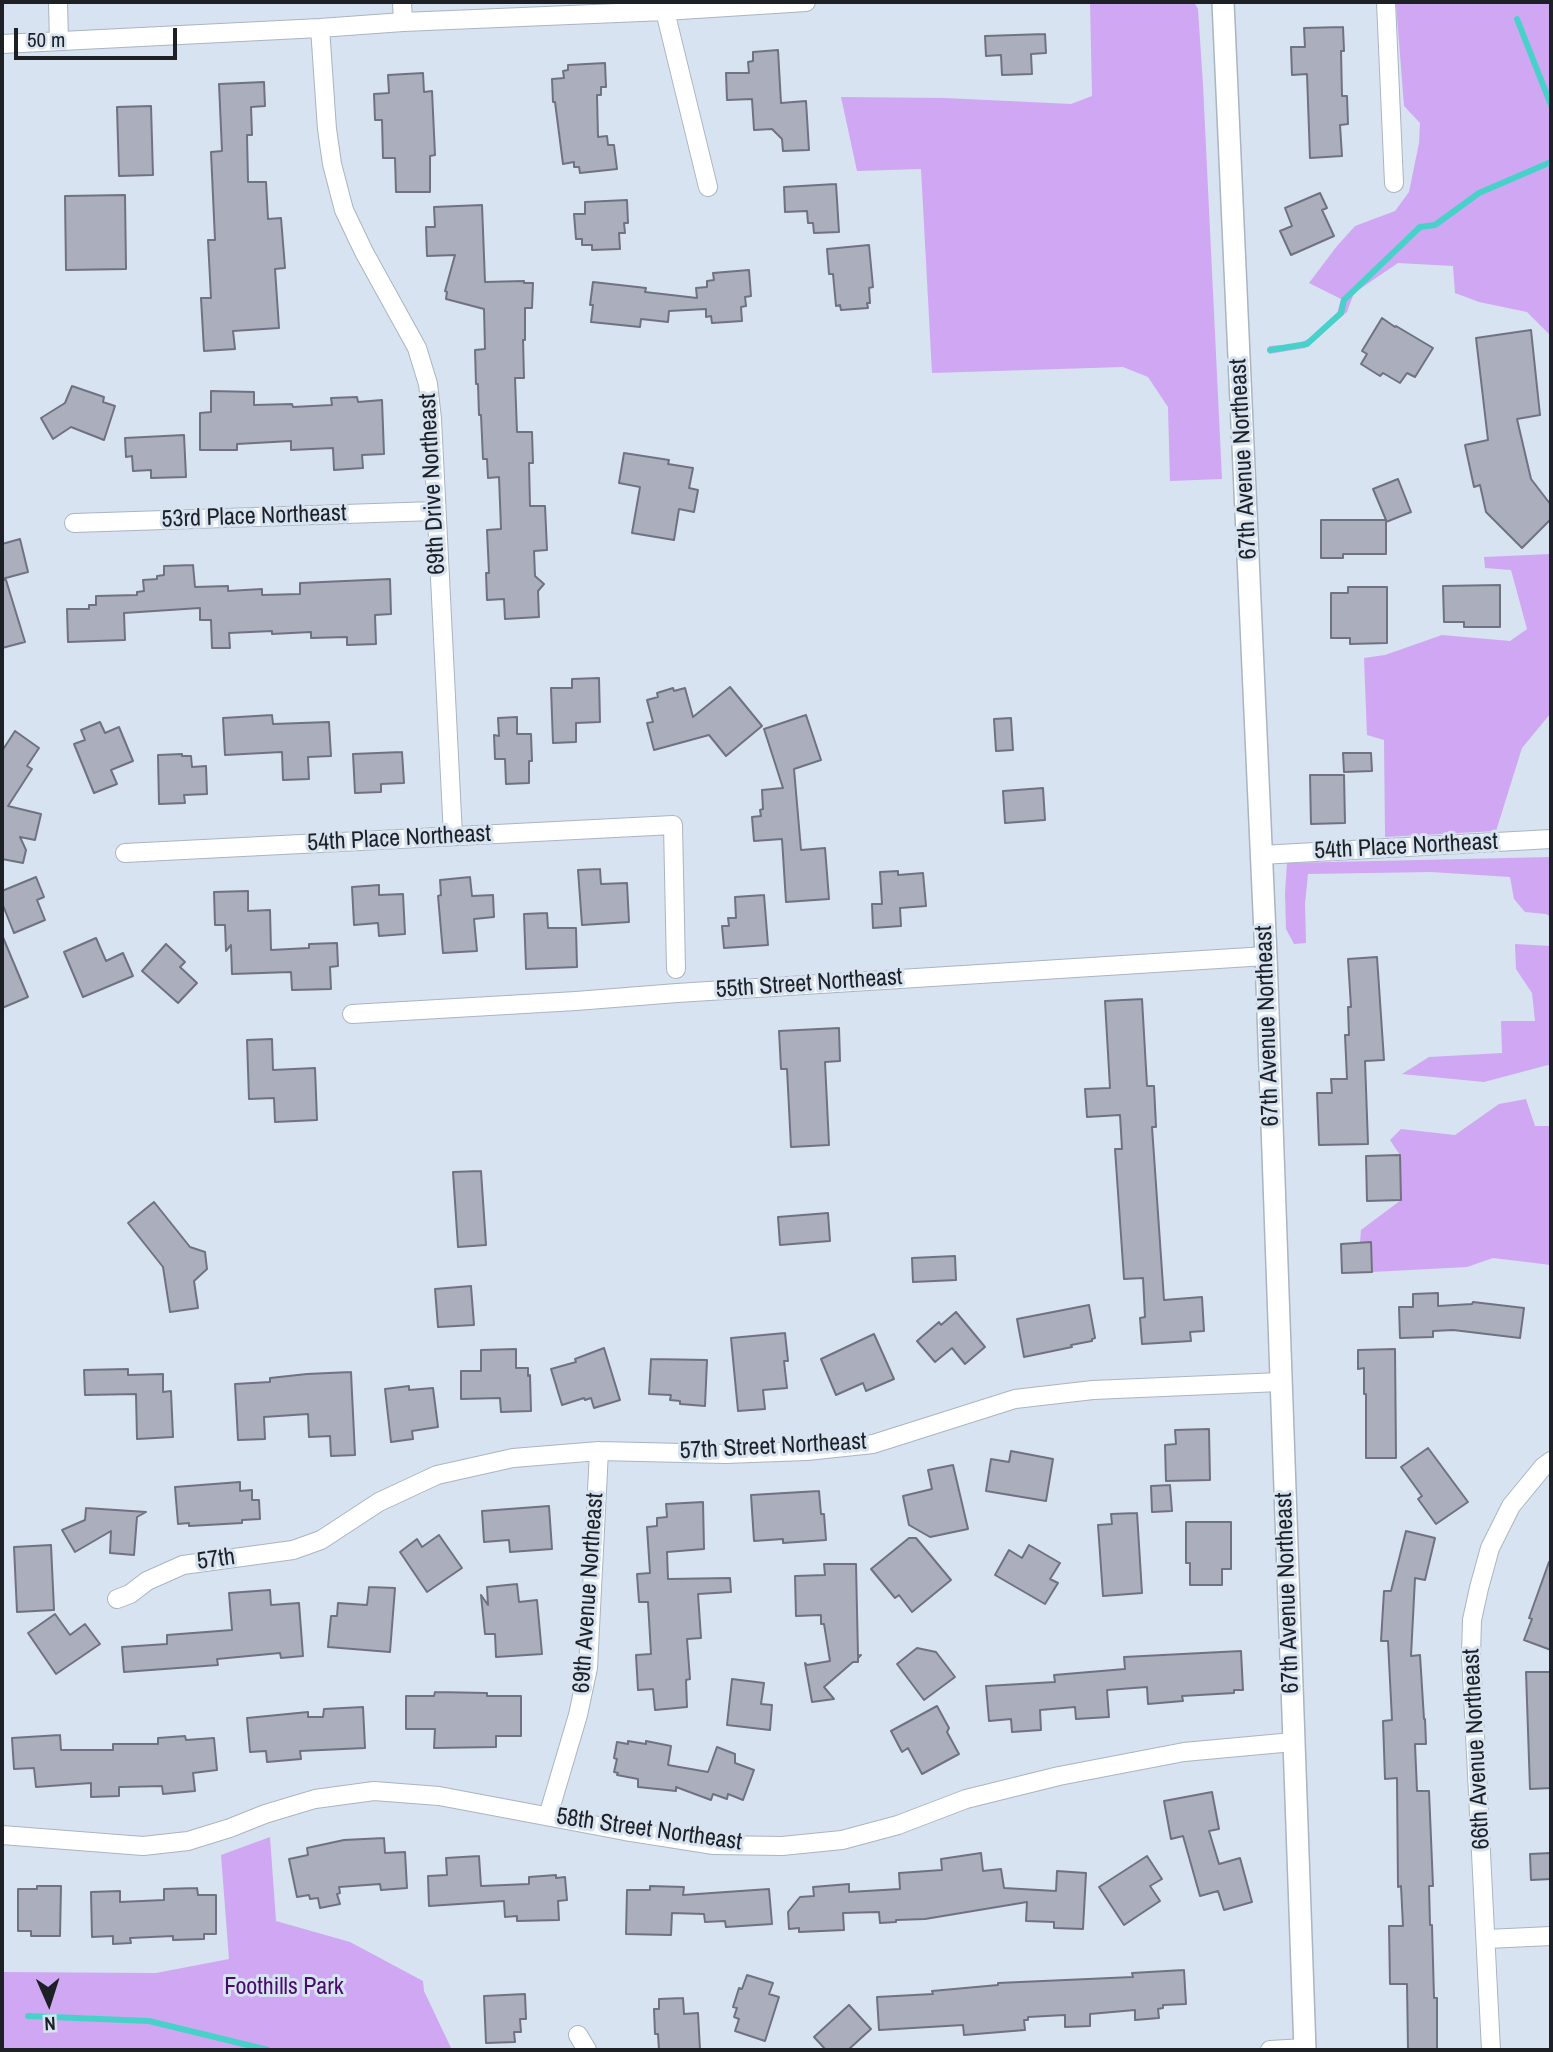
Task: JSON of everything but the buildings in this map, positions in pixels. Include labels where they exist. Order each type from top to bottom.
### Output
[{"type":"street","points":[[58,2],[59,41]]},
{"type":"street","points":[[402,2],[403,22]]},
{"type":"street","points":[[2,44],[806,2]]},
{"type":"street","name":"67th Avenue Northeast","points":[[1223,2],[1266,956],[1305,2049]]},
{"type":"street","points":[[1386,2],[1394,183]]},
{"type":"street","points":[[665,11],[708,187]]},
{"type":"street","name":"69th Drive Northeast","points":[[320,28],[327,129],[332,164],[344,210],[417,348],[428,384],[453,836]]},
{"type":"street","name":"53rd Place Northeast","points":[[74,523],[435,511]]},
{"type":"street","name":"54th Place Northeast","points":[[125,853],[673,825],[677,969]]},
{"type":"street","name":"54th Place Northeast","points":[[1261,855],[1551,839]]},
{"type":"street","name":"55th Street Northeast","points":[[352,1014],[1266,956]]},
{"type":"street","name":"57th Street Northeast","points":[[321,1540],[379,1502],[438,1475],[513,1458],[599,1451],[725,1454],[807,1451],[873,1444],[1015,1399],[1093,1390],[1280,1382]]},
{"type":"street","name":"69th Avenue Northeast","points":[[548,1815],[578,1715],[588,1668],[599,1451]]},
{"type":"street","name":"66th Avenue Northeast","points":[[1491,2050],[1471,1656],[1472,1620],[1490,1548],[1511,1506],[1547,1464]]},
{"type":"street","name":"57th","points":[[117,1599],[130,1594],[147,1581],[183,1565],[282,1552],[321,1540]]},
{"type":"street","name":"58th Street Northeast","points":[[2,1835],[143,1846],[188,1841],[314,1799],[374,1791],[439,1796],[714,1845],[782,1846],[842,1840],[898,1825],[966,1799],[1059,1776],[1184,1752],[1293,1742]]},
{"type":"street","points":[[1487,1939],[1551,1936]]},
{"type":"street","points":[[1270,2050],[1305,2049]]},
{"type":"green space","points":[[1090,2],[1194,2],[1198,9],[1222,479],[1170,481],[1168,407],[1148,377],[1123,367],[932,373],[921,169],[857,171],[841,97],[945,98],[1071,104],[1092,96]]},
{"type":"green space","points":[[1551,3],[1551,336],[1527,312],[1479,302],[1455,293],[1453,266],[1398,263],[1354,293],[1347,312],[1305,348],[1269,354],[1269,346],[1298,344],[1312,337],[1337,314],[1341,299],[1309,283],[1355,226],[1395,211],[1409,192],[1419,143],[1420,123],[1404,106],[1396,4]]},
{"type":"green space","points":[[1551,554],[1551,713],[1522,748],[1496,831],[1385,837],[1384,740],[1367,735],[1364,658],[1385,655],[1442,635],[1510,641],[1527,629],[1511,570],[1485,568],[1484,557]]},
{"type":"green space","points":[[1551,857],[1551,917],[1525,912],[1514,899],[1510,877],[1431,872],[1308,874],[1305,904],[1306,943],[1294,944],[1286,929],[1287,863]]},
{"type":"green space","points":[[1515,944],[1551,946],[1551,1067],[1548,1065],[1484,1082],[1402,1074],[1429,1057],[1502,1053],[1501,1021],[1535,1021],[1532,993],[1516,969]]},
{"type":"green space","points":[[1526,1099],[1535,1126],[1551,1126],[1551,1265],[1493,1258],[1467,1267],[1372,1272],[1360,1243],[1361,1230],[1401,1200],[1400,1155],[1390,1140],[1401,1129],[1455,1135],[1499,1104]]},
{"type":"green space","name":"Foothills Park","points":[[270,1837],[276,1921],[350,1942],[423,1981],[424,1991],[452,2050],[2,2050],[2,1972],[156,1973],[229,1959],[221,1855]]},
{"type":"waterway","points":[[1517,19],[1551,105]]},
{"type":"waterway","points":[[1270,350],[1307,344],[1341,313],[1344,300],[1420,227],[1435,225],[1479,193],[1551,162]]},
{"type":"waterway","points":[[28,2016],[149,2021],[268,2050]]}]
